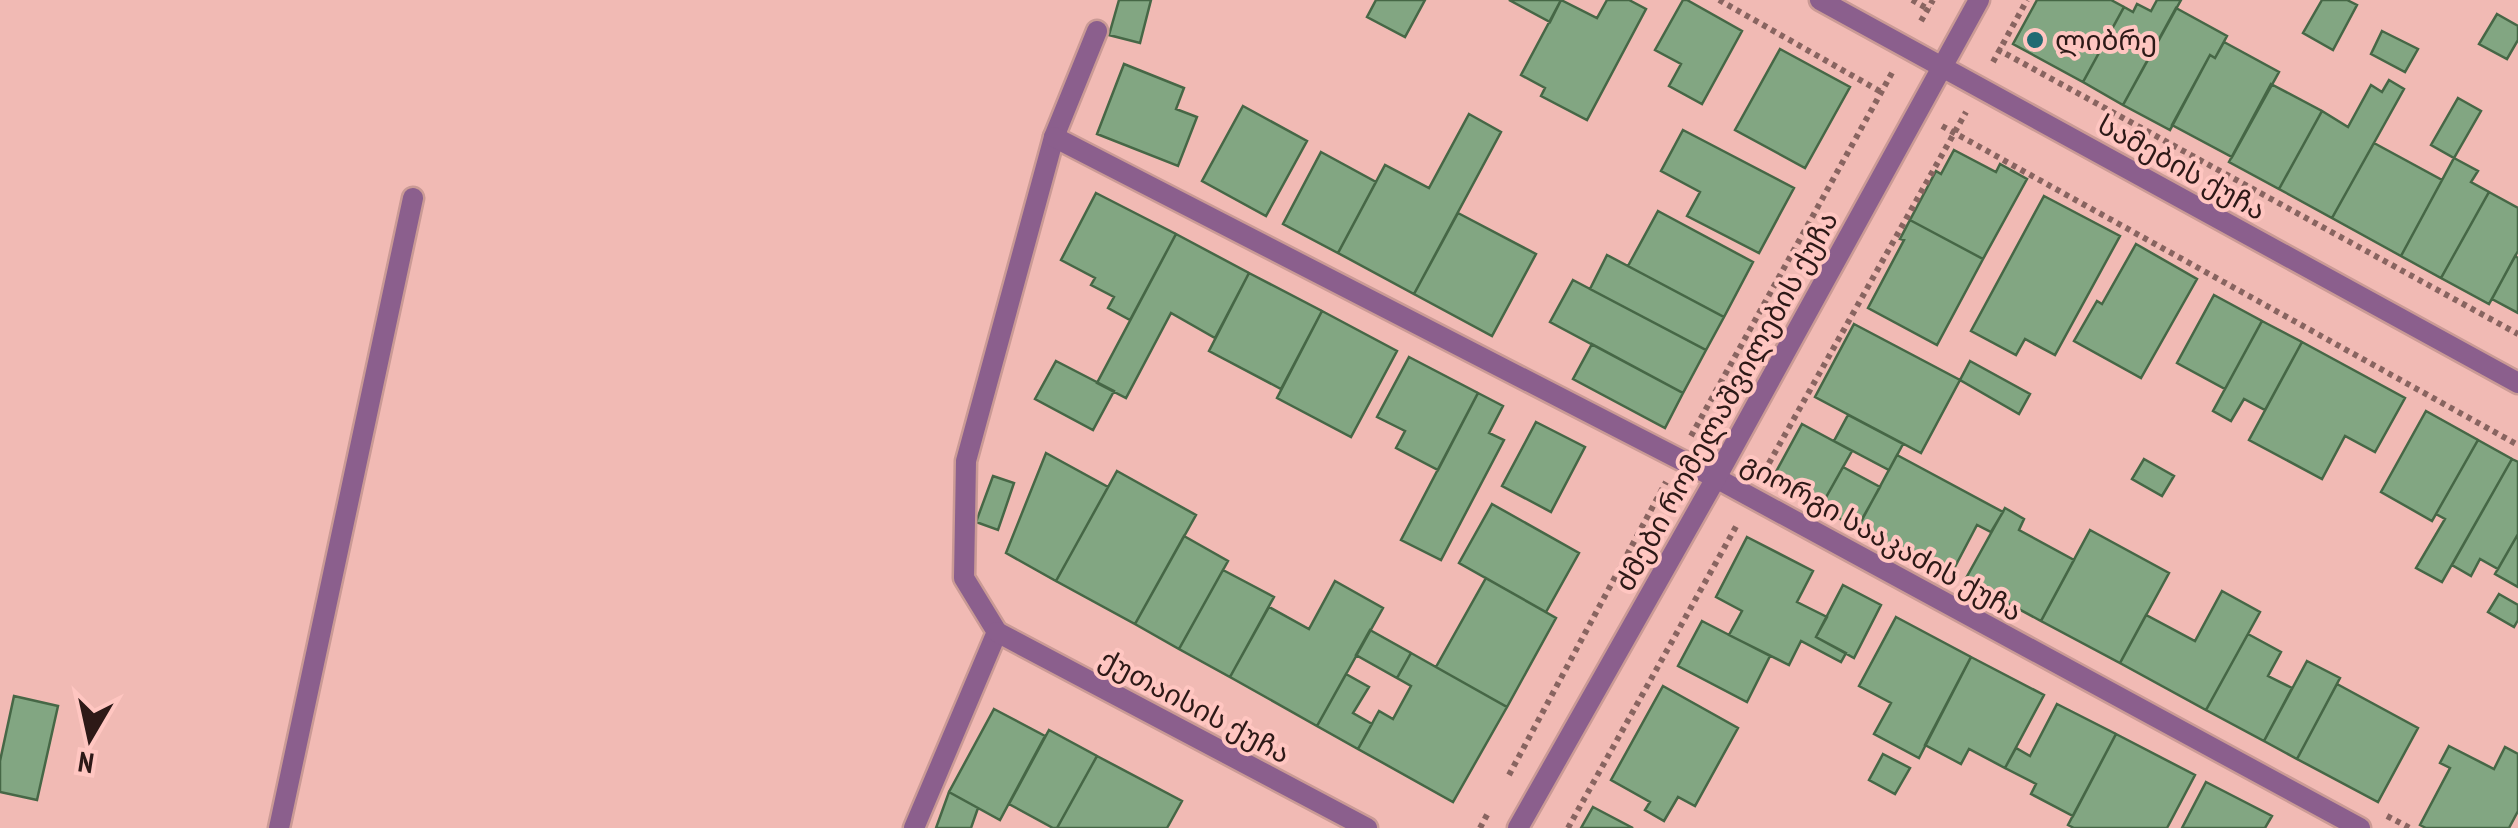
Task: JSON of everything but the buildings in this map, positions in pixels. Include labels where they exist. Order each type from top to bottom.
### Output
[{"type":"street","name":"სამების ქუჩა","points":[[1820,0],[2518,383]]},
{"type":"street","name":"ძმები რომელაშვილების ქუჩა","points":[[1518,828],[1980,0]]},
{"type":"street","points":[[914,828],[996,632],[964,578],[966,461],[1054,137],[1097,31]]},
{"type":"street","name":"გიორგი სააკაძის ქუჩა","points":[[1054,137],[1716,478],[2360,828]]},
{"type":"street","points":[[279,828],[414,198]]},
{"type":"street","name":"ქუთაისის ქუჩა","points":[[996,632],[1367,828]]},
{"type":"path","points":[[1719,0],[2518,445]]},
{"type":"path","points":[[1912,0],[2518,334]]},
{"type":"path","points":[[1508,775],[1933,0]]},
{"type":"path","points":[[1568,828],[2027,0]]},
{"type":"path","points":[[1480,828],[1490,810]]},
{"type":"place","name":"ლიბრე","points":[[2035,40]]}]
